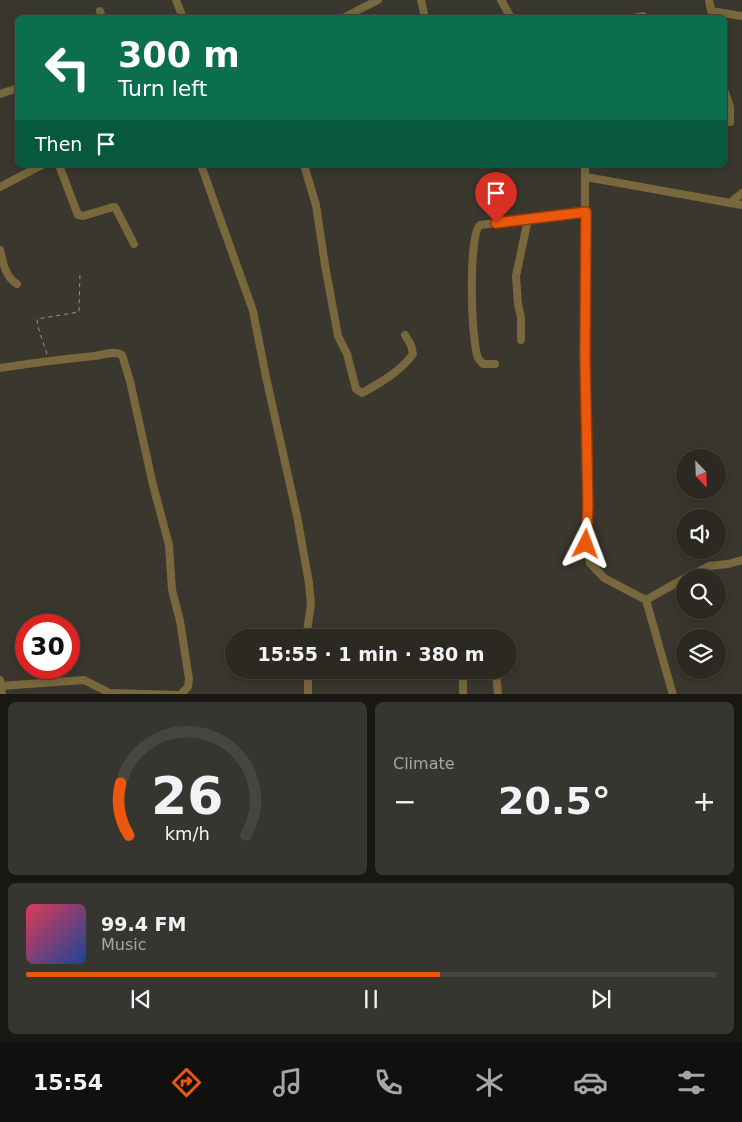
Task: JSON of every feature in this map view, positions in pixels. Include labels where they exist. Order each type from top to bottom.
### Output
[{"type":"street","points":[[176,0],[182,15]]},
{"type":"street","points":[[348,15],[378,0]]},
{"type":"street","points":[[421,0],[424,15]]},
{"type":"street","points":[[500,0],[508,15]]},
{"type":"street","points":[[709,0],[711,14],[726,15]]},
{"type":"street","points":[[361,8],[362,15]]},
{"type":"street","points":[[727,15],[742,16]]},
{"type":"street","points":[[0,93],[15,89]]},
{"type":"street","points":[[727,98],[730,107],[730,122]]},
{"type":"street","points":[[0,187],[38,167]]},
{"type":"street","points":[[60,167],[78,215],[83,216],[113,206],[116,207],[134,244]]},
{"type":"street","points":[[202,167],[253,311],[297,516],[309,583],[311,604],[307,629]]},
{"type":"street","points":[[305,167],[316,205],[338,336],[348,354],[358,392],[362,393],[406,364],[413,354],[411,345],[405,335]]},
{"type":"street","points":[[585,167],[585,359],[588,506],[586,544],[590,564],[604,578],[646,600],[673,694]]},
{"type":"street","points":[[586,177],[742,205]]},
{"type":"street","points":[[730,204],[742,193]]},
{"type":"street","points":[[495,364],[483,364],[478,359],[471,298],[475,232],[480,225],[586,212]]},
{"type":"street","points":[[521,340],[521,318],[516,276],[528,218]]},
{"type":"street","points":[[0,250],[8,276],[11,281],[17,284]]},
{"type":"street","points":[[0,368],[49,360],[117,353],[122,355],[130,381],[153,485],[169,545],[172,590],[180,621],[189,680],[188,688],[178,694],[110,693],[84,680],[1,687]]},
{"type":"street","points":[[703,569],[709,566],[742,560]]},
{"type":"street","points":[[646,600],[676,583]]},
{"type":"street","points":[[308,679],[308,694]]},
{"type":"street","points":[[462,679],[463,694]]},
{"type":"street","points":[[497,679],[498,694]]},
{"type":"path","points":[[49,360],[38,327],[38,319],[79,312],[80,272]]},
{"type":"route","points":[[496,223],[586,212],[585,359],[588,506],[586,544]]}]
